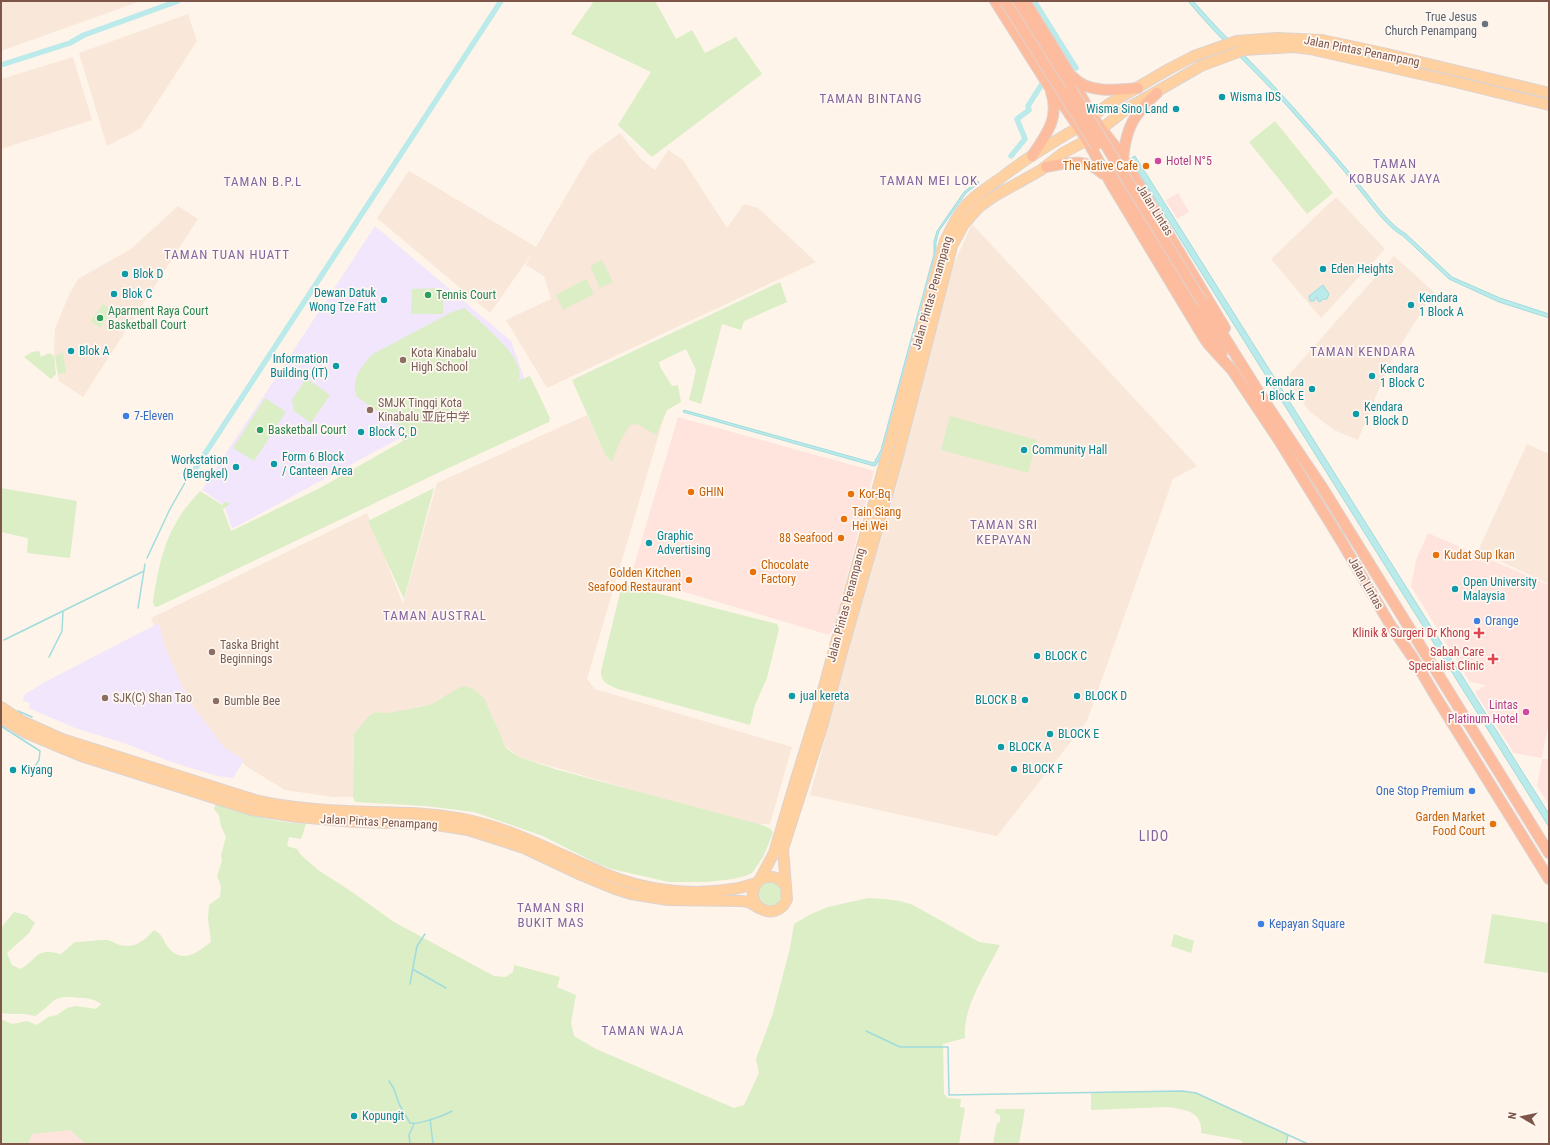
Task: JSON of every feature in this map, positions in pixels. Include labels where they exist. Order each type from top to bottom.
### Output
[{"type":"highway","name":"Jalan Lintas","points":[[995,1],[1050,88],[1062,103],[1087,124],[1100,129],[1120,155],[1212,305],[1280,423]]},
{"type":"highway","name":"Jalan Lintas","points":[[1005,1],[1087,124],[1267,405],[1322,487],[1434,670],[1549,853]]},
{"type":"highway","points":[[1015,1],[1083,101],[1082,108],[1080,110],[1072,110],[1062,103]]},
{"type":"highway","points":[[1024,1],[1068,71],[1087,124]]},
{"type":"highway","points":[[1068,71],[1082,84],[1094,88],[1112,90],[1138,88]]},
{"type":"highway","points":[[1032,156],[1051,125],[1054,102],[1050,88]]},
{"type":"highway","points":[[1095,157],[1095,148],[1099,140],[1106,140],[1120,155],[1132,121],[1140,109],[1157,93]]},
{"type":"highway","name":"Jalan Lintas","points":[[1087,124],[1087,140],[1095,157],[1204,338],[1232,370]]},
{"type":"highway","name":"Jalan Lintas","points":[[1087,124],[1096,146],[1232,370],[1280,442],[1340,539],[1391,626],[1413,658],[1549,879]]},
{"type":"highway","points":[[1046,167],[1071,162],[1085,164],[1102,173],[1113,187]]},
{"type":"highway","points":[[1434,670],[1441,690],[1436,697]]},
{"type":"main road","name":"Jalan Pintas Penampang","points":[[785,885],[783,850],[822,727],[823,705],[945,240],[967,204],[1011,168],[1087,124],[1100,110],[1121,97],[1182,62],[1237,41],[1277,38],[1322,40],[1376,51],[1549,93]]},
{"type":"main road","name":"Jalan Pintas Penampang","points":[[1,707],[22,721],[62,740],[231,793],[276,804],[326,810],[430,814],[469,820],[528,838],[603,873],[647,887],[700,892],[734,889],[758,881],[774,853],[791,793],[823,705],[896,463],[952,246],[964,224],[979,206],[1046,167],[1064,153],[1087,140],[1128,108],[1157,93],[1201,66],[1244,50],[1310,48],[1549,105]]},
{"type":"main road","points":[[1121,97],[1123,103],[1128,108]]},
{"type":"main road","name":"Jalan Pintas Penampang","points":[[1,718],[26,734],[81,756],[242,807],[297,817],[356,822],[430,824],[468,830],[518,846],[581,875],[631,894],[668,900],[741,901],[749,902],[760,908]]},
{"type":"main road","points":[[231,793],[233,799],[242,807]]},
{"type":"main road","points":[[773,877],[780,879],[785,885],[787,895],[781,908],[771,911],[760,908],[755,903],[753,889],[758,881],[773,877]]},
{"type":"shaded area","points":[[1,1],[141,1],[1,51]]},
{"type":"shaded area","points":[[188,14],[197,41],[140,129],[107,146],[79,53]]},
{"type":"shaded area","points":[[73,57],[92,120],[1,149],[1,79]]},
{"type":"shaded area","points":[[620,133],[642,160],[655,170],[668,150],[683,160],[727,228],[744,204],[758,208],[816,262],[547,388],[506,320],[551,299],[544,276],[526,265],[533,252],[490,313],[377,218],[409,171],[536,247],[590,155]]},
{"type":"shaded area","points":[[1178,193],[1189,212],[1177,219],[1166,200]]},
{"type":"shaded area","name":"Eden Heights","points":[[1336,197],[1385,249],[1321,318],[1271,259]]},
{"type":"shaded area","points":[[178,206],[198,219],[83,397],[59,381],[54,354],[55,329],[68,297],[78,279],[131,249]]},
{"type":"shaded area","name":"TAMAN SRI KEPAYAN","points":[[972,224],[1197,466],[1173,479],[1087,721],[997,836],[810,795],[935,324],[953,266]]},
{"type":"shaded area","name":"Kota Kinabalu High School","points":[[375,226],[511,341],[525,380],[398,439],[232,529],[224,505],[202,490]]},
{"type":"shaded area","points":[[1394,256],[1434,292],[1390,362],[1358,440],[1334,430],[1309,411],[1286,378]]},
{"type":"shaded area","name":"TAMAN AUSTRAL","points":[[635,390],[664,417],[587,679],[595,689],[792,747],[770,824],[756,824],[519,757],[504,745],[494,720],[480,694],[441,698],[430,705],[424,707],[419,706],[414,709],[388,713],[375,712],[354,734],[353,797],[333,797],[285,790],[249,768],[218,744],[196,711],[172,668],[151,618],[367,513],[403,604],[437,483],[587,415],[605,453]]},
{"type":"shaded area","points":[[678,417],[874,471],[834,627],[829,635],[631,576]]},
{"type":"shaded area","points":[[1527,444],[1549,454],[1549,584],[1478,551]]},
{"type":"shaded area","points":[[1428,533],[1549,585],[1549,720],[1542,758],[1514,753],[1475,692],[1486,685],[1470,682],[1411,586],[1416,560]]},
{"type":"shaded area","name":"SJK(C) Shan Tao","points":[[159,623],[165,647],[189,701],[224,747],[244,760],[233,778],[217,776],[200,771],[169,761],[127,744],[75,728],[29,708],[30,703],[23,701],[24,695],[45,682]]},
{"type":"shaded area","points":[[1542,759],[1549,759],[1549,805],[1537,786]]},
{"type":"shaded area","points":[[54,1130],[70,1130],[86,1144],[28,1144],[32,1134]]},
{"type":"green space","points":[[594,1],[655,1],[676,39],[692,30],[705,53],[736,37],[762,74],[652,157],[618,125],[651,72],[571,34]]},
{"type":"green space","points":[[1275,121],[1333,193],[1307,214],[1249,142]]},
{"type":"green space","points":[[602,260],[613,282],[600,288],[590,266]]},
{"type":"green space","points":[[586,279],[594,294],[563,310],[556,295]]},
{"type":"green space","points":[[780,282],[787,302],[744,321],[741,330],[722,324],[701,404],[689,400],[696,370],[686,349],[659,362],[660,367],[672,386],[678,385],[681,402],[667,410],[656,435],[637,424],[630,425],[620,441],[612,462],[605,454],[572,380]]},
{"type":"green space","name":"Tennis Court","points":[[443,288],[443,314],[411,314],[412,289]]},
{"type":"green space","name":"Aparment Raya Court Basketball Court","points":[[103,304],[112,310],[100,328],[91,321]]},
{"type":"green space","points":[[465,308],[491,331],[510,352],[517,363],[520,372],[518,381],[530,376],[550,418],[549,422],[442,471],[157,607],[154,606],[153,601],[157,576],[171,532],[184,510],[200,491],[222,505],[225,502],[231,503],[223,509],[231,531],[318,489],[403,441],[399,434],[402,428],[357,397],[355,385],[358,374],[373,354],[452,312]]},
{"type":"green space","points":[[39,351],[41,357],[49,353],[54,356],[56,374],[51,379],[24,357],[32,352]]},
{"type":"green space","points":[[63,353],[66,373],[58,374],[55,356]]},
{"type":"green space","points":[[306,378],[330,395],[311,423],[294,411],[292,400]]},
{"type":"green space","name":"Basketball Court","points":[[265,398],[286,412],[254,461],[233,448]]},
{"type":"green space","points":[[950,416],[1037,440],[1028,473],[941,450]]},
{"type":"green space","points":[[1,488],[77,501],[70,558],[27,553],[28,538],[1,532]]},
{"type":"green space","points":[[434,488],[404,599],[368,521]]},
{"type":"green space","points":[[625,585],[777,624],[779,629],[767,678],[755,705],[750,725],[618,689],[608,684],[602,678],[601,671],[620,593]]},
{"type":"green space","points":[[464,686],[471,688],[480,694],[486,701],[504,745],[507,749],[519,757],[558,770],[762,825],[771,829],[773,833],[763,857],[752,873],[745,876],[707,882],[669,882],[612,869],[598,864],[543,836],[474,812],[425,806],[355,802],[353,797],[354,734],[367,718],[375,712],[388,713],[430,705]]},
{"type":"green space","points":[[216,804],[260,817],[283,822],[306,824],[301,839],[289,837],[287,846],[297,849],[301,855],[318,870],[394,922],[494,976],[506,977],[513,972],[514,965],[560,977],[557,987],[576,995],[571,1022],[574,1036],[596,1049],[734,1108],[744,1105],[759,1073],[756,1059],[773,1013],[790,948],[794,924],[811,914],[828,907],[868,898],[900,901],[913,905],[979,942],[1000,945],[971,1002],[965,1026],[965,1038],[943,1044],[944,1094],[948,1098],[961,1099],[960,1107],[965,1108],[959,1144],[86,1144],[70,1130],[32,1134],[28,1144],[1,1144],[1,1019],[12,1024],[27,1021],[37,1025],[48,1017],[57,1015],[67,1008],[76,1006],[96,1009],[101,1004],[89,999],[64,997],[54,1000],[35,1016],[1,1013],[1,928],[14,912],[26,915],[35,923],[29,933],[7,953],[12,965],[20,969],[41,953],[52,952],[61,954],[75,942],[106,940],[120,945],[130,946],[139,943],[154,930],[161,936],[173,952],[179,955],[190,955],[201,950],[211,942],[208,919],[209,905],[220,897],[221,886],[217,876],[222,861],[221,855],[226,837],[221,826],[219,815],[214,809]]},
{"type":"green space","points":[[771,879],[781,886],[782,896],[777,904],[769,906],[757,899],[759,884]]},
{"type":"green space","points":[[1492,914],[1549,923],[1549,973],[1484,963]]},
{"type":"green space","points":[[1174,934],[1194,941],[1191,953],[1171,946]]},
{"type":"green space","points":[[1182,1091],[1196,1093],[1288,1135],[1286,1144],[1244,1144],[1240,1140],[1201,1133],[1201,1126],[1196,1116],[1192,1113],[1174,1108],[1091,1110],[1091,1092]]},
{"type":"green space","points":[[996,1109],[1025,1109],[1019,1144],[993,1144],[997,1123],[1000,1122],[1000,1115],[995,1113]]},
{"type":"water","points":[[1188,1],[1193,1],[1281,93],[1329,148],[1388,220],[1406,234],[1452,277],[1500,298],[1549,314],[1549,318],[1499,302],[1449,279],[1386,222],[1335,160],[1288,107],[1212,29]]},
{"type":"water","points":[[1135,156],[1549,814],[1549,827],[1130,159]]},
{"type":"water","points":[[978,181],[979,183],[966,193],[939,231],[936,242],[936,255],[884,451],[876,465],[874,466],[683,412],[684,410],[874,463],[881,450],[934,254],[934,242],[937,231],[964,192]]},
{"type":"water","points":[[1323,285],[1329,294],[1327,299],[1323,299],[1320,302],[1318,301],[1317,297],[1314,301],[1310,301],[1309,296]]},
{"type":"waterway","points":[[1,65],[70,43],[84,35],[178,1]]},
{"type":"waterway","points":[[195,469],[501,1]]},
{"type":"waterway","points":[[1034,1],[1076,68]]},
{"type":"waterway","points":[[1011,156],[1025,139],[1017,119],[1029,110],[1028,106],[1042,84]]},
{"type":"waterway","points":[[147,558],[170,509],[187,479]]},
{"type":"waterway","points":[[138,608],[145,564]]},
{"type":"waterway","points":[[4,640],[144,571]]},
{"type":"waterway","points":[[49,657],[62,631],[63,611]]},
{"type":"waterway","points":[[18,711],[32,717]]},
{"type":"waterway","points":[[1,726],[40,751],[39,760],[32,771]]},
{"type":"waterway","points":[[410,984],[417,946],[425,934]]},
{"type":"waterway","points":[[414,970],[446,988]]},
{"type":"waterway","points":[[866,1031],[900,1047],[948,1047],[949,1095],[1182,1091],[1196,1093],[1308,1144]]},
{"type":"waterway","points":[[389,1081],[394,1089],[399,1104],[410,1123],[437,1118],[452,1111]]},
{"type":"waterway","points":[[430,1119],[433,1144]]},
{"type":"waterway","points":[[410,1144],[409,1135],[414,1124]]},
{"type":"waterway","points":[[1286,1144],[1288,1135]]},
{"type":"place","name":"True Jesus Church Penampang","points":[[1485,24]]},
{"type":"place","name":"Wisma IDS","points":[[1222,97]]},
{"type":"place","name":"Wisma Sino Land","points":[[1176,109]]},
{"type":"place","name":"Hotel N°5","points":[[1158,161]]},
{"type":"place","name":"The Native Cafe","points":[[1146,166]]},
{"type":"place","name":"Eden Heights","points":[[1323,269]]},
{"type":"place","name":"Blok D","points":[[125,274]]},
{"type":"place","name":"Blok C","points":[[114,294]]},
{"type":"place","name":"Tennis Court","points":[[428,295]]},
{"type":"place","name":"Dewan Datuk Wong Tze Fatt","points":[[384,300]]},
{"type":"place","name":"Kendara 1 Block A","points":[[1411,305]]},
{"type":"place","name":"Aparment Raya Court Basketball Court","points":[[100,318]]},
{"type":"place","name":"Blok A","points":[[71,351]]},
{"type":"place","name":"Kota Kinabalu High School","points":[[403,360]]},
{"type":"place","name":"Information Building (IT)","points":[[336,366]]},
{"type":"place","name":"Kendara 1 Block C","points":[[1372,376]]},
{"type":"place","name":"Kendara 1 Block E","points":[[1312,389]]},
{"type":"place","name":"SMJK Tinggi Kota Kinabalu 亚庇中学","points":[[370,410]]},
{"type":"place","name":"Kendara 1 Block D","points":[[1356,414]]},
{"type":"place","name":"7-Eleven","points":[[126,416]]},
{"type":"place","name":"Basketball Court","points":[[260,430]]},
{"type":"place","name":"Block C, D","points":[[361,432]]},
{"type":"place","name":"Community Hall","points":[[1024,450]]},
{"type":"place","name":"Form 6 Block / Canteen Area","points":[[274,464]]},
{"type":"place","name":"Workstation (Bengkel)","points":[[236,467]]},
{"type":"place","name":"GHIN","points":[[691,492]]},
{"type":"place","name":"Kor-Bq","points":[[851,494]]},
{"type":"place","name":"Tain Siang Hei Wei","points":[[844,519]]},
{"type":"place","name":"88 Seafood","points":[[841,538]]},
{"type":"place","name":"Graphic Advertising","points":[[649,543]]},
{"type":"place","name":"Kudat Sup Ikan","points":[[1436,555]]},
{"type":"place","name":"Chocolate Factory","points":[[753,572]]},
{"type":"place","name":"Golden Kitchen Seafood Restaurant","points":[[689,580]]},
{"type":"place","name":"Open University Malaysia","points":[[1455,589]]},
{"type":"place","name":"Orange","points":[[1477,621]]},
{"type":"place","name":"Klinik & Surgeri Dr Khong","points":[[1479,633]]},
{"type":"place","name":"Taska Bright Beginnings","points":[[212,652]]},
{"type":"place","name":"BLOCK C","points":[[1037,656]]},
{"type":"place","name":"Sabah Care Specialist Clinic","points":[[1493,659]]},
{"type":"place","name":"jual kereta","points":[[792,696]]},
{"type":"place","name":"BLOCK D","points":[[1077,696]]},
{"type":"place","name":"SJK(C) Shan Tao","points":[[105,698]]},
{"type":"place","name":"BLOCK B","points":[[1025,700]]},
{"type":"place","name":"Bumble Bee","points":[[216,701]]},
{"type":"place","name":"Lintas Platinum Hotel","points":[[1526,712]]},
{"type":"place","name":"BLOCK E","points":[[1050,734]]},
{"type":"place","name":"BLOCK A","points":[[1001,747]]},
{"type":"place","name":"BLOCK F","points":[[1014,769]]},
{"type":"place","name":"Kiyang","points":[[13,770]]},
{"type":"place","name":"One Stop Premium","points":[[1472,791]]},
{"type":"place","name":"Garden Market Food Court","points":[[1493,824]]},
{"type":"place","name":"Kepayan Square","points":[[1261,924]]},
{"type":"place","name":"Kopungit","points":[[354,1116]]},
{"type":"district","name":"TAMAN BINTANG","points":[[871,98]]},
{"type":"district","name":"TAMAN KOBUSAK JAYA","points":[[1395,170]]},
{"type":"district","name":"TAMAN MEI LOK","points":[[929,180]]},
{"type":"district","name":"TAMAN B.P.L","points":[[263,181]]},
{"type":"district","name":"TAMAN TUAN HUATT","points":[[227,254]]},
{"type":"district","name":"TAMAN KENDARA","points":[[1363,351]]},
{"type":"district","name":"TAMAN SRI KEPAYAN","points":[[1004,532]]},
{"type":"district","name":"TAMAN AUSTRAL","points":[[435,615]]},
{"type":"district","name":"LIDO","points":[[1154,836]]},
{"type":"district","name":"TAMAN SRI BUKIT MAS","points":[[551,914]]},
{"type":"district","name":"TAMAN WAJA","points":[[643,1030]]}]
